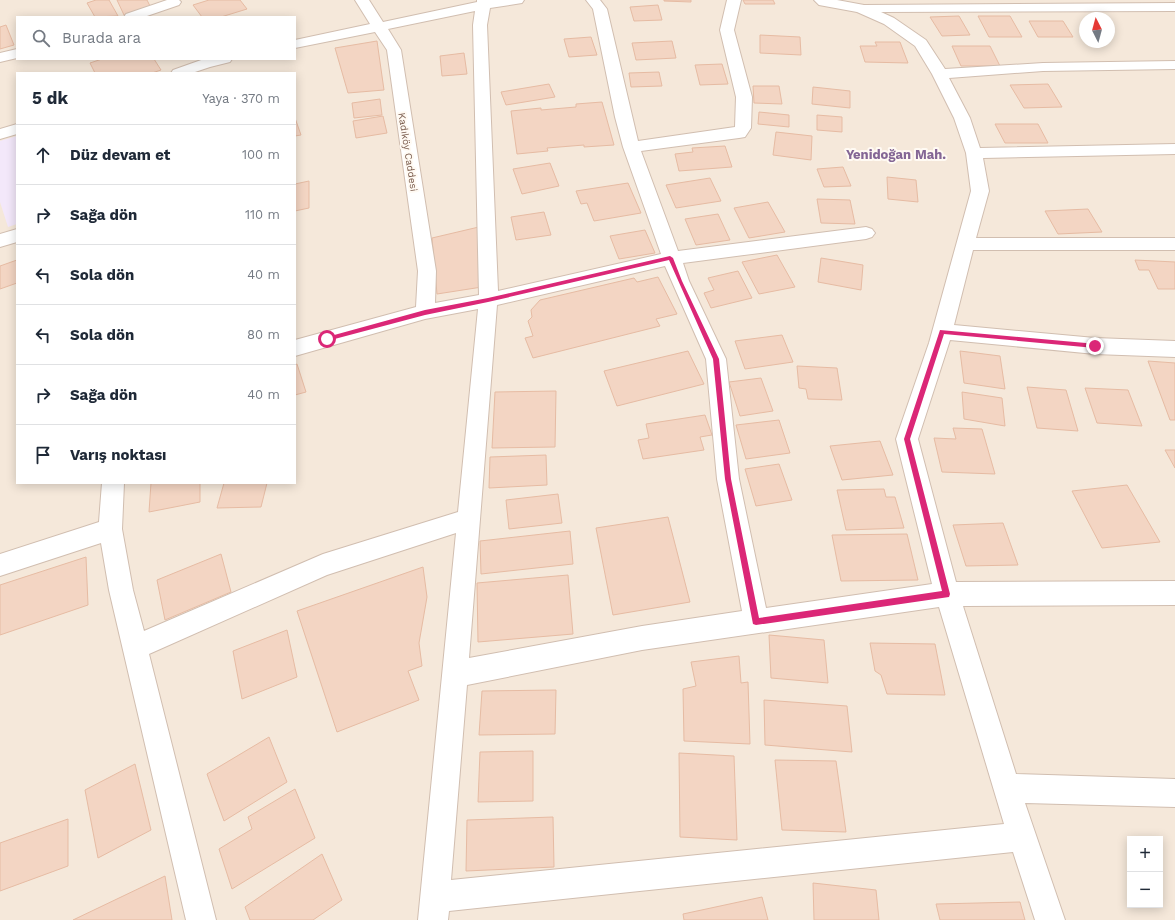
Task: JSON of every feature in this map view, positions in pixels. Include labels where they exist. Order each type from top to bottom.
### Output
[{"type":"street","name":"Kadıköy Caddesi","points":[[362,0],[394,50],[426,271],[425,312]]},
{"type":"street","points":[[296,44],[380,27],[483,2],[517,0]]},
{"type":"street","points":[[593,0],[600,9],[623,117],[631,147],[670,258],[716,359],[728,479],[756,622]]},
{"type":"street","points":[[631,147],[739,133],[743,128],[744,97],[727,30],[734,0]]},
{"type":"street","points":[[821,0],[824,2],[860,8],[1175,7]]},
{"type":"street","points":[[483,2],[480,24],[489,289],[434,908],[1022,837]]},
{"type":"street","points":[[135,16],[175,5]]},
{"type":"street","points":[[860,8],[889,21],[921,43],[940,74],[962,118],[974,153],[980,191],[942,332],[907,439],[947,594],[1022,837],[1050,920]]},
{"type":"street","points":[[0,58],[16,54]]},
{"type":"street","points":[[182,72],[222,60]]},
{"type":"street","points":[[940,74],[1043,67],[1175,65]]},
{"type":"street","points":[[0,134],[16,129]]},
{"type":"street","points":[[974,153],[1175,149]]},
{"type":"street","points":[[296,348],[425,312],[488,300],[670,258],[866,233]]},
{"type":"street","points":[[0,240],[16,235]]},
{"type":"street","points":[[966,244],[1175,244]]},
{"type":"street","points":[[942,332],[1095,346],[1175,350]]},
{"type":"street","points":[[113,484],[110,529],[121,590],[201,920]]},
{"type":"street","points":[[135,648],[323,565],[468,519]]},
{"type":"street","points":[[0,565],[110,529]]},
{"type":"street","points":[[455,674],[642,638],[947,594],[1175,593]]},
{"type":"street","points":[[1007,788],[1175,793]]},
{"type":"shaded area","points":[[0,0],[1175,0],[1175,920],[0,920]]},
{"type":"shaded area","points":[[16,136],[16,224],[8,227],[0,202],[0,141]]},
{"type":"building","points":[[96,0],[109,0],[118,16],[94,16],[87,3]]},
{"type":"building","points":[[117,0],[147,0],[151,8],[124,15]]},
{"type":"building","points":[[209,0],[240,0],[247,9],[224,16],[201,16],[193,5]]},
{"type":"building","points":[[691,0],[691,2],[664,1]]},
{"type":"building","points":[[743,0],[773,0],[775,4],[745,4]]},
{"type":"building","points":[[658,5],[662,20],[634,21],[630,7]]},
{"type":"building","points":[[959,16],[970,35],[942,36],[930,17]]},
{"type":"building","points":[[978,16],[1010,16],[1022,37],[989,37]]},
{"type":"building","points":[[1029,21],[1063,21],[1073,37],[1038,37]]},
{"type":"building","points":[[6,25],[14,45],[0,49],[0,27]]},
{"type":"building","points":[[760,35],[800,37],[801,55],[760,53]]},
{"type":"building","points":[[591,37],[597,55],[569,57],[564,39]]},
{"type":"building","points":[[377,41],[384,90],[348,93],[335,48]]},
{"type":"building","points":[[672,41],[676,58],[636,60],[632,43]]},
{"type":"building","points":[[875,42],[900,42],[908,63],[865,62],[860,46],[877,46]]},
{"type":"building","points":[[952,46],[990,46],[1000,66],[961,66]]},
{"type":"building","points":[[464,53],[467,74],[442,76],[440,56]]},
{"type":"building","points":[[99,60],[155,60],[161,70],[155,72],[94,72],[90,63]]},
{"type":"building","points":[[722,64],[728,84],[700,85],[695,65]]},
{"type":"building","points":[[659,72],[662,86],[631,87],[629,73]]},
{"type":"building","points":[[549,84],[555,97],[506,105],[501,92]]},
{"type":"building","points":[[1048,84],[1062,107],[1024,108],[1010,85]]},
{"type":"building","points":[[753,86],[779,86],[782,104],[754,103]]},
{"type":"building","points":[[813,87],[850,91],[850,108],[812,104]]},
{"type":"building","points":[[380,99],[382,115],[354,118],[352,103]]},
{"type":"building","points":[[602,102],[614,145],[584,147],[584,145],[547,148],[548,151],[517,154],[511,111],[576,107],[576,104]]},
{"type":"building","points":[[759,112],[789,115],[789,127],[758,124]]},
{"type":"building","points":[[817,115],[842,117],[842,132],[817,130]]},
{"type":"building","points":[[383,116],[387,133],[356,138],[353,121]]},
{"type":"building","points":[[296,121],[301,135],[296,136]]},
{"type":"building","points":[[995,124],[1038,124],[1048,143],[1005,143]]},
{"type":"building","points":[[776,132],[812,136],[811,160],[773,155]]},
{"type":"building","points":[[725,146],[732,167],[679,171],[675,154],[693,152],[692,148]]},
{"type":"building","points":[[550,163],[559,186],[522,194],[513,169]]},
{"type":"building","points":[[843,167],[851,186],[824,187],[817,169]]},
{"type":"building","points":[[887,177],[916,180],[918,202],[888,199]]},
{"type":"building","points":[[710,178],[721,201],[676,208],[666,185]]},
{"type":"building","points":[[309,181],[309,208],[296,211],[296,184]]},
{"type":"building","points":[[628,183],[641,213],[594,221],[587,203],[581,204],[576,191]]},
{"type":"building","points":[[817,199],[850,200],[855,224],[821,223]]},
{"type":"building","points":[[768,202],[785,232],[749,238],[734,208]]},
{"type":"building","points":[[1088,209],[1102,232],[1058,234],[1045,211]]},
{"type":"building","points":[[544,212],[551,235],[516,240],[511,217]]},
{"type":"building","points":[[718,214],[730,240],[696,245],[685,219]]},
{"type":"building","points":[[483,226],[482,287],[437,294],[432,238]]},
{"type":"building","points":[[645,230],[655,253],[619,259],[610,236]]},
{"type":"building","points":[[777,255],[795,287],[759,294],[742,262]]},
{"type":"building","points":[[821,258],[863,265],[861,290],[818,282]]},
{"type":"building","points":[[16,260],[16,283],[0,289],[0,266]]},
{"type":"building","points":[[1135,260],[1175,262],[1175,289],[1158,289],[1149,270],[1139,270]]},
{"type":"building","points":[[738,271],[752,298],[711,308],[704,293],[714,290],[708,278]]},
{"type":"building","points":[[658,277],[677,314],[656,319],[660,326],[533,358],[525,338],[533,336],[528,321],[532,317],[531,310],[540,300],[634,278],[637,282]]},
{"type":"building","points":[[782,335],[793,362],[745,369],[735,341]]},
{"type":"building","points":[[688,351],[704,384],[617,406],[604,371]]},
{"type":"building","points":[[960,351],[1000,356],[1005,389],[964,383]]},
{"type":"building","points":[[1148,361],[1175,363],[1175,420],[1170,420]]},
{"type":"building","points":[[296,364],[306,392],[296,395]]},
{"type":"building","points":[[797,366],[837,368],[842,400],[808,399],[806,389],[799,388]]},
{"type":"building","points":[[761,378],[773,411],[740,416],[729,382]]},
{"type":"building","points":[[1027,387],[1066,390],[1078,431],[1037,428]]},
{"type":"building","points":[[1085,388],[1128,390],[1142,426],[1097,423]]},
{"type":"building","points":[[556,391],[555,447],[492,448],[495,392]]},
{"type":"building","points":[[962,392],[1002,398],[1005,426],[964,419]]},
{"type":"building","points":[[705,415],[712,435],[700,437],[704,450],[643,459],[638,440],[649,438],[646,424]]},
{"type":"building","points":[[779,420],[790,453],[746,459],[736,425]]},
{"type":"building","points":[[953,428],[982,429],[995,474],[942,472],[934,438],[956,439]]},
{"type":"building","points":[[880,441],[893,475],[842,480],[830,446]]},
{"type":"building","points":[[1165,450],[1175,450],[1175,468]]},
{"type":"building","points":[[546,455],[547,485],[489,488],[490,457]]},
{"type":"building","points":[[779,464],[792,500],[756,506],[745,469]]},
{"type":"building","points":[[151,484],[200,484],[200,502],[149,512]]},
{"type":"building","points":[[224,484],[267,484],[261,507],[217,508]]},
{"type":"building","points":[[1127,485],[1160,542],[1102,548],[1072,491]]},
{"type":"building","points":[[884,489],[886,497],[895,497],[904,528],[846,530],[837,490]]},
{"type":"building","points":[[558,494],[562,523],[509,529],[506,500]]},
{"type":"building","points":[[668,517],[690,602],[613,615],[596,528]]},
{"type":"building","points":[[1003,523],[1018,565],[966,566],[953,525]]},
{"type":"building","points":[[570,531],[573,564],[481,574],[480,541]]},
{"type":"building","points":[[907,534],[918,580],[841,581],[832,535]]},
{"type":"building","points":[[221,554],[231,592],[165,620],[157,580]]},
{"type":"building","points":[[86,557],[88,605],[0,635],[0,585]]},
{"type":"building","points":[[423,567],[427,597],[419,643],[422,666],[408,671],[419,700],[337,732],[297,611]]},
{"type":"building","points":[[568,575],[573,634],[478,642],[477,583]]},
{"type":"building","points":[[287,630],[297,677],[242,699],[233,651]]},
{"type":"building","points":[[769,635],[824,640],[828,683],[771,678]]},
{"type":"building","points":[[870,643],[935,644],[945,695],[887,694],[881,675],[875,671]]},
{"type":"building","points":[[739,656],[741,683],[748,682],[750,744],[684,741],[683,689],[696,686],[691,662]]},
{"type":"building","points":[[556,690],[555,734],[479,735],[482,691]]},
{"type":"building","points":[[764,700],[847,706],[852,752],[765,745]]},
{"type":"building","points":[[269,737],[287,782],[224,821],[207,774]]},
{"type":"building","points":[[533,751],[533,801],[478,802],[480,752]]},
{"type":"building","points":[[679,753],[734,756],[737,840],[680,837]]},
{"type":"building","points":[[775,760],[836,761],[846,832],[782,830]]},
{"type":"building","points":[[135,764],[151,830],[98,858],[85,790]]},
{"type":"building","points":[[295,789],[315,838],[232,889],[219,849],[252,829],[248,817]]},
{"type":"building","points":[[553,817],[554,867],[466,871],[467,820]]},
{"type":"building","points":[[68,819],[68,866],[0,891],[0,843]]},
{"type":"building","points":[[322,854],[342,900],[313,920],[250,920],[245,907]]},
{"type":"building","points":[[165,876],[172,920],[73,920]]},
{"type":"building","points":[[813,883],[876,890],[879,920],[814,920]]},
{"type":"building","points":[[762,897],[768,920],[684,920],[683,914]]},
{"type":"building","points":[[1020,902],[1025,920],[940,920],[936,904]]},
{"type":"district","name":"Yenidoğan Mah.","points":[[896,154]]},
{"type":"route","points":[[327,339],[425,312],[488,300],[670,258],[716,359],[728,479],[756,622],[947,594],[907,439],[942,332],[1095,346]]}]
